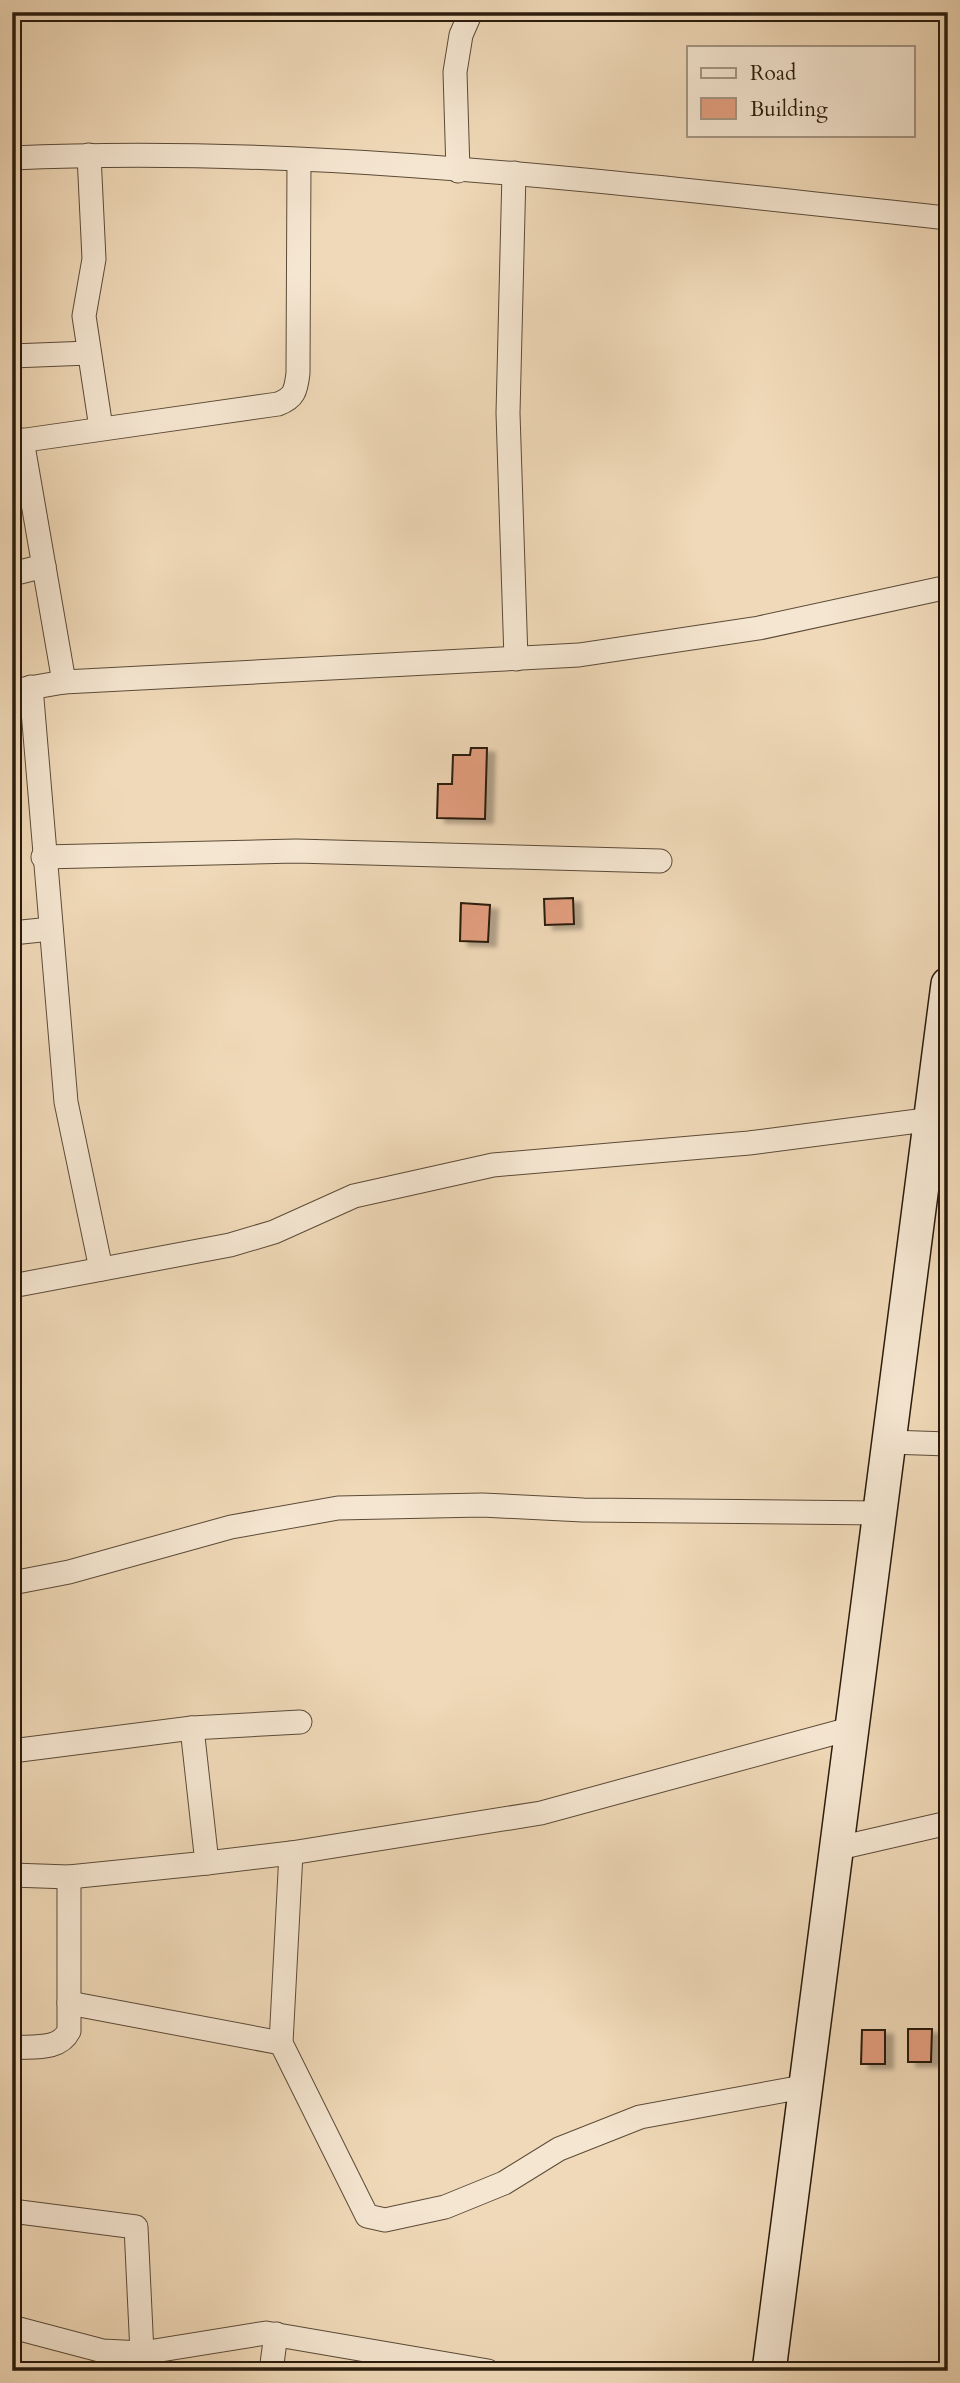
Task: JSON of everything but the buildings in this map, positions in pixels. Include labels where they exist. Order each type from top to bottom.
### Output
[{"type":"street","points":[[458,171],[456,72],[459,43],[471,12]]},
{"type":"street","points":[[12,158],[89,155],[299,160],[514,173],[948,218]]},
{"type":"street","points":[[89,155],[94,259],[84,316],[101,428]]},
{"type":"street","points":[[64,682],[44,566],[17,441],[278,404],[290,400],[295,394],[299,342],[299,160]]},
{"type":"street","points":[[514,173],[508,413],[516,659]]},
{"type":"street","points":[[12,356],[89,353]]},
{"type":"street","points":[[12,575],[44,566]]},
{"type":"street","points":[[101,1269],[66,1102],[51,929],[22,689],[64,682],[516,659],[678,642],[948,587]]},
{"type":"street","points":[[43,857],[296,851],[660,861]]},
{"type":"street","points":[[12,933],[51,929]]},
{"type":"street","points":[[769,2371],[839,1848],[889,1442],[933,1119],[943,1078],[948,984]]},
{"type":"street","points":[[12,1286],[230,1245],[274,1231],[354,1196],[493,1165],[749,1143],[933,1119]]},
{"type":"street","points":[[889,1442],[948,1444]]},
{"type":"street","points":[[12,1583],[69,1572],[232,1527],[338,1508],[482,1505],[583,1510],[881,1513]]},
{"type":"street","points":[[12,1751],[192,1728],[300,1722]]},
{"type":"street","points":[[192,1728],[206,1863]]},
{"type":"street","points":[[12,1875],[69,1877],[291,1853],[541,1812],[853,1728]]},
{"type":"street","points":[[839,1848],[948,1823]]},
{"type":"street","points":[[291,1853],[281,2043],[367,2216],[385,2220],[457,2202],[503,2183],[559,2148],[640,2117],[808,2086]]},
{"type":"street","points":[[12,2048],[56,2044],[65,2040],[69,2031],[69,1877]]},
{"type":"street","points":[[69,2003],[281,2043]]},
{"type":"street","points":[[12,2210],[136,2227],[142,2353]]},
{"type":"street","points":[[12,2326],[103,2351],[142,2353],[265,2333],[276,2334],[356,2351],[488,2371]]},
{"type":"street","points":[[271,2371],[276,2334]]}]
